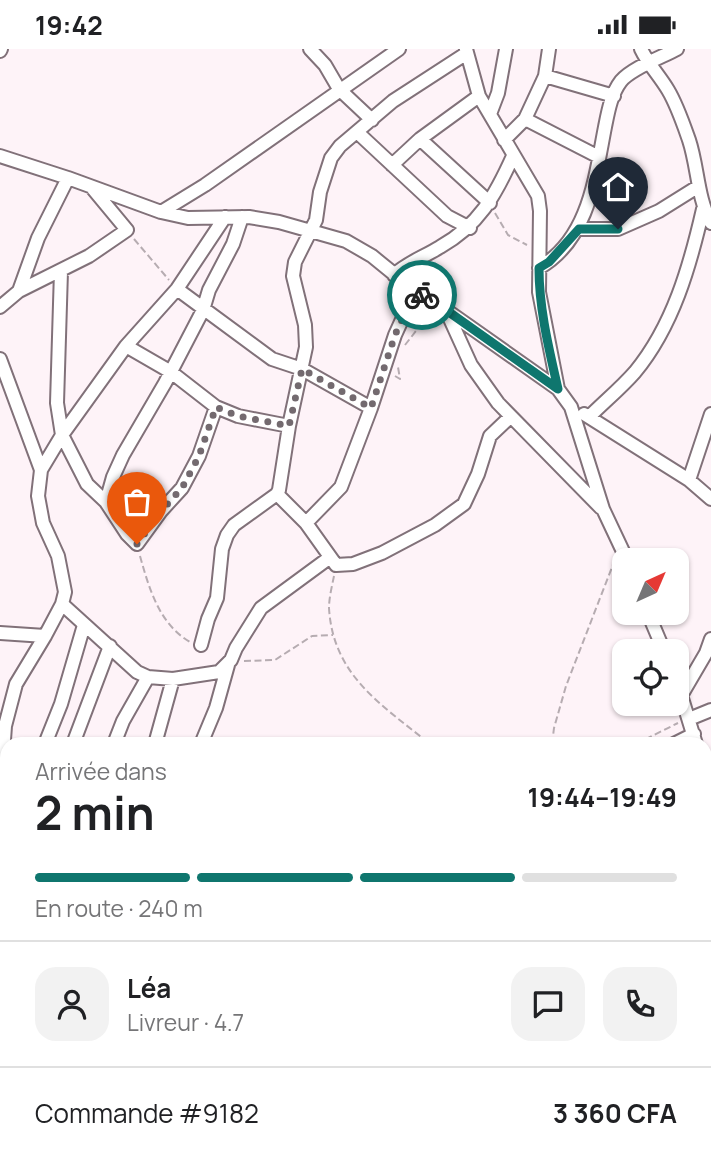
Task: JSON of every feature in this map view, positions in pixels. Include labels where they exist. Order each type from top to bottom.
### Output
[{"type":"street","points":[[161,212],[205,185],[399,49]]},
{"type":"street","points":[[489,114],[498,93],[506,49]]},
{"type":"street","points":[[641,49],[680,114],[690,142],[703,209],[711,223]]},
{"type":"street","points":[[539,268],[549,262],[579,229],[592,193],[609,105],[622,81],[677,49]]},
{"type":"street","points":[[504,140],[525,119],[545,76],[546,50]]},
{"type":"street","points":[[315,51],[339,89],[372,120]]},
{"type":"street","points":[[201,645],[217,598],[222,549],[227,535],[234,525],[277,494],[281,480],[289,426],[306,347],[305,325],[293,276],[299,252],[316,220],[320,193],[331,158],[356,132],[393,101],[467,51],[479,96],[538,196],[541,302],[558,389]]},
{"type":"street","points":[[545,76],[614,96]]},
{"type":"street","points":[[392,165],[420,139],[479,96]]},
{"type":"street","points":[[525,119],[599,157]]},
{"type":"street","points":[[356,132],[447,216],[470,228]]},
{"type":"street","points":[[420,139],[489,203]]},
{"type":"street","points":[[0,156],[161,212],[188,218],[242,217],[279,222],[333,236],[361,249],[415,291],[558,389],[571,407],[603,509],[622,548]]},
{"type":"street","points":[[394,275],[412,260],[442,246],[470,228],[489,203],[513,156]]},
{"type":"street","points":[[19,291],[38,238],[68,178]]},
{"type":"street","points":[[579,229],[618,229],[659,211],[699,186]]},
{"type":"street","points":[[0,307],[19,291],[103,248],[127,230],[93,188]]},
{"type":"street","points":[[589,417],[634,373],[656,343],[676,301],[694,251],[703,209]]},
{"type":"street","points":[[3,725],[6,695],[16,684],[45,636],[62,604],[65,592],[58,556],[43,523],[38,496],[41,470],[62,435],[126,346],[177,289],[225,217]]},
{"type":"street","points":[[106,502],[123,455],[203,310],[209,290],[233,244],[242,217]]},
{"type":"street","points":[[61,271],[57,392],[62,435],[87,484],[106,502],[127,534],[137,544],[182,488],[199,456],[216,407]]},
{"type":"street","points":[[177,289],[272,359],[302,369],[371,408]]},
{"type":"street","points":[[306,523],[341,487],[404,313],[415,291]]},
{"type":"street","points":[[446,310],[471,365],[510,417],[603,509]]},
{"type":"street","points":[[126,346],[171,372],[216,407],[238,416],[289,426]]},
{"type":"street","points":[[0,359],[5,391],[41,470]]},
{"type":"street","points":[[571,407],[689,480],[711,499]]},
{"type":"street","points":[[689,480],[711,414]]},
{"type":"street","points":[[204,737],[216,708],[228,664],[261,608],[333,561],[353,564],[382,554],[435,525],[464,504],[478,474],[490,436],[510,417]]},
{"type":"street","points":[[277,494],[306,523],[333,561]]},
{"type":"street","points":[[62,604],[127,664],[148,677],[173,679],[219,672],[228,664]]},
{"type":"street","points":[[48,737],[61,704],[84,625]]},
{"type":"street","points":[[0,633],[45,636]]},
{"type":"street","points":[[689,676],[706,653],[711,639]]},
{"type":"street","points":[[76,737],[110,646]]},
{"type":"street","points":[[117,737],[148,677]]},
{"type":"street","points":[[157,737],[173,679]]},
{"type":"street","points":[[689,719],[711,711]]},
{"type":"street","points":[[688,716],[694,737]]},
{"type":"path","points":[[489,203],[508,235],[540,251]]},
{"type":"path","points":[[127,230],[177,289]]},
{"type":"path","points":[[401,350],[416,331],[430,301]]},
{"type":"path","points":[[384,369],[400,379],[397,363]]},
{"type":"path","points":[[553,737],[566,686],[620,544]]},
{"type":"path","points":[[333,561],[329,606],[333,635],[341,657],[365,690],[422,737]]},
{"type":"path","points":[[651,737],[689,719]]},
{"type":"way so far","points":[[137,544],[182,488],[199,456],[216,407],[238,416],[289,426],[302,369],[371,408],[404,313],[415,291],[422,295]]},
{"type":"route","points":[[422,295],[558,389],[539,292],[539,268],[549,262],[579,229],[618,229]]}]
